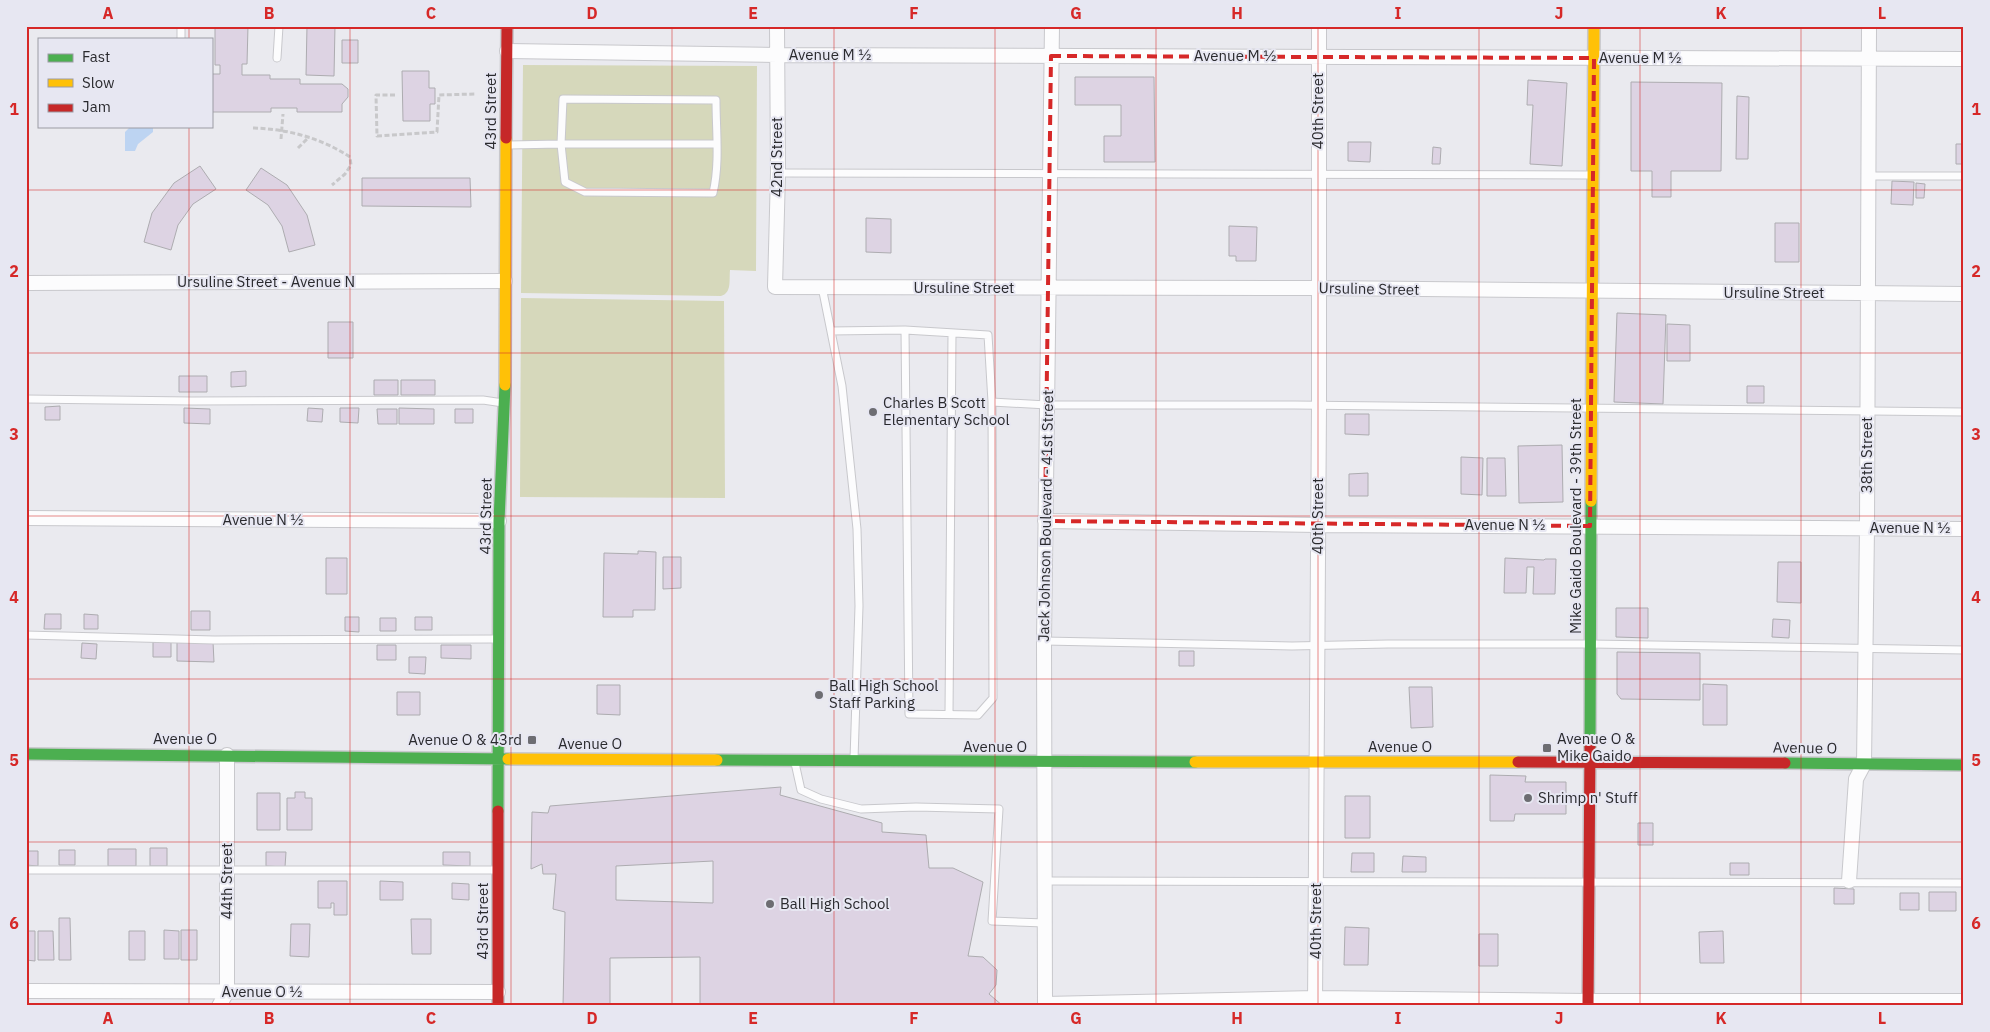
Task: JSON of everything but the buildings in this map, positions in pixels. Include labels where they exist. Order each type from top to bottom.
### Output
[{"type":"main road","name":"43rd Street","points":[[498,999],[500,521],[505,404],[507,26]]},
{"type":"main road","name":"Mike Gaido Boulevard - 39th Street","points":[[1588,1003],[1594,26]]},
{"type":"main road","name":"Avenue O","points":[[26,754],[227,754],[498,759],[1317,763],[1590,761],[1964,765]]},
{"type":"street","name":"42nd Street","points":[[775,287],[778,172],[776,26]]},
{"type":"street","name":"Jack Johnson Boulevard - 41st Street","points":[[1045,1005],[1044,641],[1052,26]]},
{"type":"street","name":"40th Street","points":[[1315,1002],[1319,406],[1319,26]]},
{"type":"street","name":"38th Street","points":[[1849,881],[1856,779],[1864,764],[1869,26]]},
{"type":"street","name":"Avenue M ½","points":[[506,51],[777,55],[1964,59]]},
{"type":"street","name":"Ursuline Street - Avenue N","points":[[26,283],[505,281]]},
{"type":"street","name":"Ursuline Street","points":[[775,287],[1319,288],[1964,294]]},
{"type":"street","name":"Avenue N ½","points":[[26,518],[500,521]]},
{"type":"street","name":"Avenue N ½","points":[[1046,520],[1318,525],[1964,529]]},
{"type":"street","name":"44th Street","points":[[219,1006],[227,992],[227,754]]},
{"type":"street","name":"Avenue O ½","points":[[26,991],[227,992],[498,999]]},
{"type":"street","points":[[1045,1005],[1315,1002],[1871,1004],[1964,1001]]},
{"type":"lane","points":[[277,58],[278,26]]},
{"type":"lane","points":[[562,100],[716,100],[717,174],[713,193],[585,192],[565,182],[561,144],[562,100]]},
{"type":"lane","points":[[506,144],[717,144]]},
{"type":"lane","points":[[778,172],[1593,175]]},
{"type":"lane","points":[[1868,176],[1964,176]]},
{"type":"lane","points":[[822,287],[842,386],[857,529],[859,606],[854,761]]},
{"type":"lane","points":[[831,331],[905,330],[988,335],[992,402],[993,698],[978,715],[909,714],[905,330]]},
{"type":"lane","points":[[949,714],[952,333]]},
{"type":"lane","points":[[26,399],[192,401],[483,400],[505,404]]},
{"type":"lane","points":[[992,402],[1047,405],[1964,412]]},
{"type":"lane","points":[[26,635],[214,640],[500,640]]},
{"type":"lane","points":[[1044,641],[1317,646],[1591,644],[1865,650],[1964,650]]},
{"type":"lane","points":[[794,760],[801,790],[821,799],[861,809],[916,807],[999,809],[992,921],[1045,923]]},
{"type":"lane","points":[[26,870],[498,870]]},
{"type":"lane","points":[[1045,881],[1964,882]]},
{"type":"path","points":[[395,95],[376,95],[376,136],[437,132],[439,95],[475,94]]},
{"type":"path","points":[[281,139],[284,114]]},
{"type":"path","points":[[254,128],[282,131],[309,137],[335,147],[350,157],[352,165],[332,186]]},
{"type":"path","points":[[298,148],[309,137]]},
{"type":"highlighted area","points":[[1051,56],[1594,58],[1590,526],[1045,521]]},
{"type":"green space","points":[[523,65],[757,66],[756,271],[730,270],[730,282],[727,292],[721,296],[521,293]]},
{"type":"green space","points":[[521,298],[724,301],[725,498],[520,497]]},
{"type":"water","points":[[129,128],[153,128],[153,132],[138,144],[135,151],[125,151],[125,132]]},
{"type":"traffic: fast","points":[[498,811],[499,521],[505,385]]},
{"type":"traffic: fast","points":[[1590,747],[1591,501]]},
{"type":"traffic: fast","points":[[26,754],[508,759]]},
{"type":"traffic: fast","points":[[717,760],[1195,762]]},
{"type":"traffic: fast","points":[[1785,763],[1964,765]]},
{"type":"traffic: slow","points":[[1591,501],[1594,26]]},
{"type":"traffic: slow","points":[[505,385],[506,138]]},
{"type":"traffic: slow","points":[[508,759],[717,760]]},
{"type":"traffic: slow","points":[[1195,762],[1518,762]]},
{"type":"traffic: jam","points":[[506,138],[507,26]]},
{"type":"traffic: jam","points":[[1588,1006],[1590,747]]},
{"type":"traffic: jam","points":[[1518,762],[1785,763]]},
{"type":"traffic: jam","points":[[498,811],[498,1006]]},
{"type":"place","name":"Charles B Scott Elementary School","points":[[873,412]]},
{"type":"place","name":"Ball High School Staff Parking","points":[[819,695]]},
{"type":"place","name":"Avenue O & 43rd","points":[[532,740]]},
{"type":"place","name":"Avenue O & Mike Gaido","points":[[1547,748]]},
{"type":"place","name":"Shrimp n' Stuff","points":[[1528,798]]},
{"type":"place","name":"Ball High School","points":[[770,904]]}]
